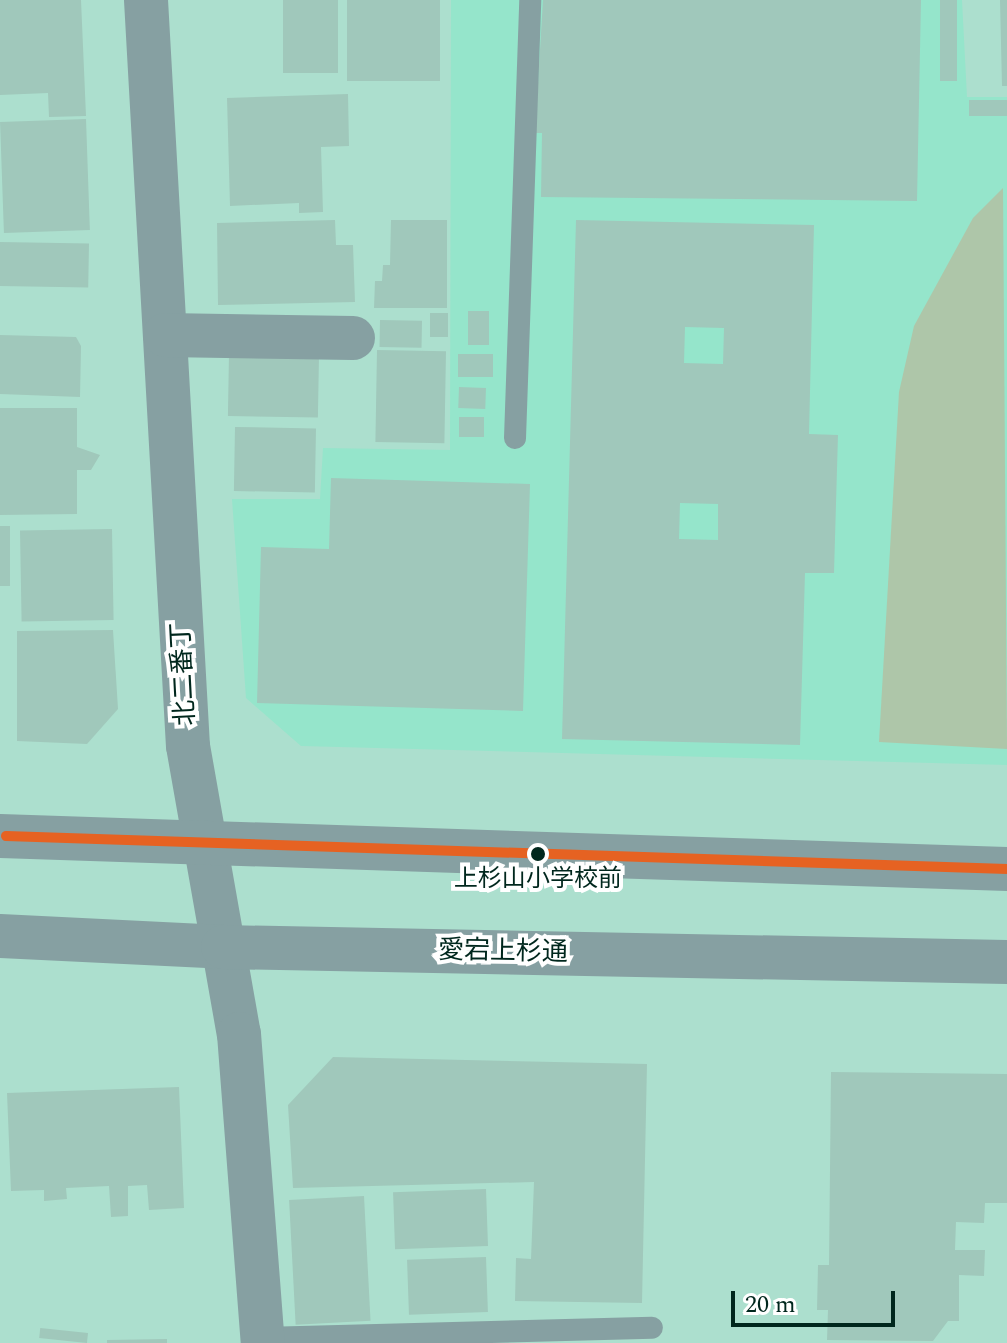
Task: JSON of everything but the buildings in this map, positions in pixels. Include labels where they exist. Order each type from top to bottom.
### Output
[{"type":"street","name":"北二番丁","points":[[146,0],[188,746],[239,1034],[262,1340]]},
{"type":"street","points":[[165,335],[353,338]]},
{"type":"street","points":[[0,836],[1007,869]]},
{"type":"street","name":"愛宕上杉通","points":[[0,936],[223,947],[1007,962]]},
{"type":"lane","points":[[515,438],[530,0]]},
{"type":"lane","points":[[262,1340],[652,1328]]},
{"type":"shaded area","points":[[451,0],[962,0],[967,97],[1007,97],[1007,765],[301,746],[246,698],[232,499],[320,499],[323,448],[450,450]]},
{"type":"shaded area","points":[[1003,188],[1007,749],[879,742],[899,392],[914,326],[973,218]]},
{"type":"transit line","points":[[6,836],[1007,869]]},
{"type":"place","name":"上杉山小学校前","points":[[538,854]]}]
